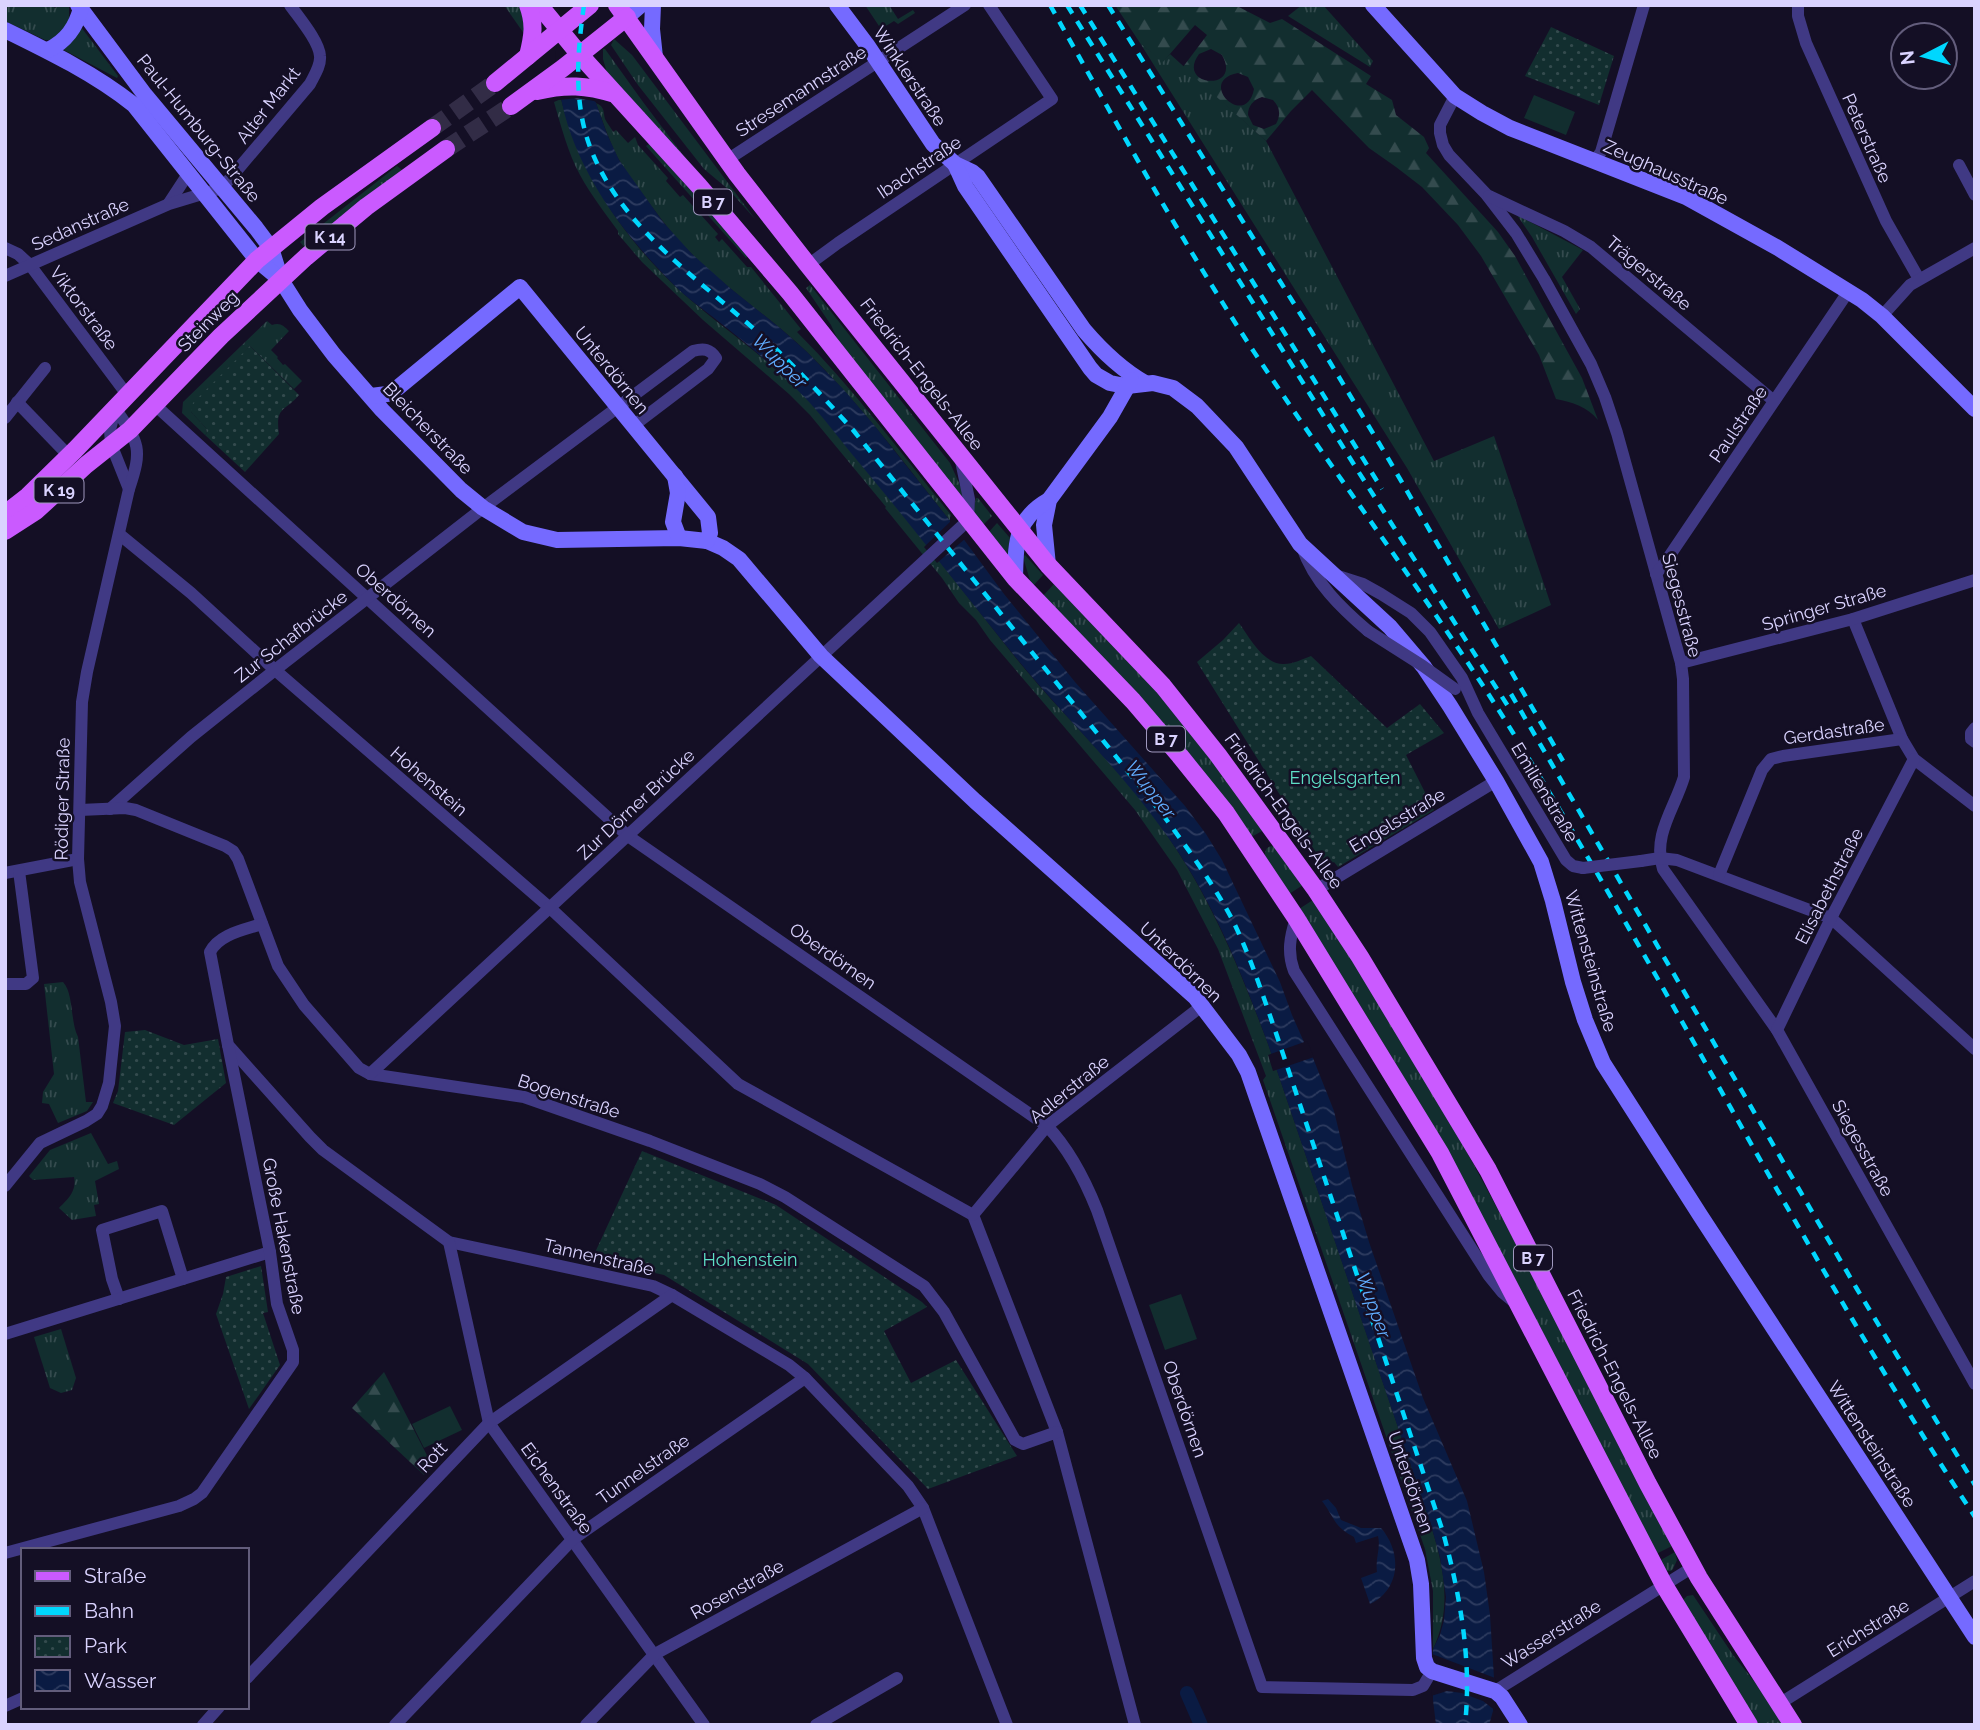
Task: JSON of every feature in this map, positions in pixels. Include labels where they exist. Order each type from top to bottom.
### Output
[{"type":"main road","points":[[527,55],[534,35],[528,5]]},
{"type":"main road","points":[[495,83],[544,42],[548,17],[590,5]]},
{"type":"main road","points":[[511,106],[547,84],[598,40],[622,11]]},
{"type":"main road","name":"Friedrich-Engels-Allee","points":[[622,11],[727,160],[808,265],[1048,565],[1163,686],[1218,755],[1316,890],[1371,975],[1488,1170],[1617,1425],[1693,1567],[1793,1725]]},
{"type":"main road","name":"B 7","points":[[548,17],[606,87],[699,186],[790,293],[965,523],[1133,701],[1226,813],[1296,918],[1440,1153],[1664,1585],[1749,1725]]},
{"type":"main road","points":[[547,84],[606,87]]},
{"type":"main road","name":"Steinweg","points":[[5,514],[28,496],[69,456],[257,260],[322,207],[432,128]]},
{"type":"main road","name":"Steinweg","points":[[5,531],[36,511],[130,430],[220,336],[281,280],[366,207],[446,149]]},
{"type":"main road","points":[[1255,857],[1257,843],[1262,838],[1270,835],[1279,837]]},
{"type":"street","name":"Alter Markt","points":[[222,188],[310,84],[318,67],[320,56],[315,42],[290,5]]},
{"type":"street","points":[[622,11],[642,5]]},
{"type":"street","points":[[653,5],[655,57]]},
{"type":"street","name":"Winklerstraße","points":[[837,5],[933,144],[955,164],[965,186],[1090,368],[1110,383],[1135,382]]},
{"type":"street","name":"Stresemannstraße","points":[[727,160],[965,5]]},
{"type":"street","name":"Ibachstraße","points":[[808,265],[1052,99],[989,5]]},
{"type":"street","name":"Zeughausstraße","points":[[1373,5],[1455,96],[1510,128],[1686,197],[1778,248],[1882,316],[1975,409]]},
{"type":"street","name":"Peterstraße","points":[[1798,5],[1798,16],[1806,43],[1886,221],[1919,279]]},
{"type":"street","points":[[1595,160],[1601,152],[1640,6]]},
{"type":"street","points":[[48,50],[69,35],[77,22],[80,7]]},
{"type":"street","name":"Paul-Humburg-Straße","points":[[80,7],[145,95],[271,248],[281,280]]},
{"type":"street","points":[[5,30],[48,50],[115,89],[134,104],[203,193],[222,188]]},
{"type":"street","name":"Siegesstraße","points":[[1455,96],[1440,125],[1443,145],[1449,156],[1486,194],[1516,233],[1591,364],[1605,397],[1681,663],[1684,777],[1663,828],[1660,842],[1663,869],[1777,1030],[1975,1384]]},
{"type":"street","points":[[1959,165],[1975,195]]},
{"type":"street","points":[[169,204],[185,171]]},
{"type":"street","name":"Bleicherstraße","points":[[203,193],[257,260],[281,280],[327,346],[382,411],[484,508],[523,532],[557,540],[679,538],[707,541]]},
{"type":"street","name":"Sedanstraße","points":[[5,276],[169,204],[203,193]]},
{"type":"street","name":"Trägerstraße","points":[[1486,194],[1564,231],[1591,247],[1774,401]]},
{"type":"street","name":"Viktorstraße","points":[[5,248],[18,254],[30,265],[121,402]]},
{"type":"street","points":[[1882,316],[1910,285],[1975,248]]},
{"type":"street","name":"Unterdörnen","points":[[371,396],[395,390],[520,287],[708,517],[710,533],[707,541],[739,559],[821,656],[975,801],[1203,1005],[1248,1072],[1343,1342],[1417,1560],[1421,1584],[1424,1658],[1427,1667],[1432,1671]]},
{"type":"street","name":"Paulstraße","points":[[1656,574],[1848,292]]},
{"type":"street","name":"Zur Schafbrücke","points":[[110,809],[191,737],[484,508],[693,351],[703,349],[712,352],[716,358],[708,369],[633,426]]},
{"type":"street","points":[[5,418],[45,368]]},
{"type":"street","points":[[1048,565],[1044,525],[1049,500],[1135,382]]},
{"type":"street","name":"Wittensteinstraße","points":[[1135,382],[1173,387],[1213,422],[1236,447],[1300,544],[1390,627],[1424,667],[1496,781],[1541,862],[1577,995],[1603,1063],[1975,1637]]},
{"type":"street","points":[[17,402],[69,456]]},
{"type":"street","points":[[121,402],[110,430],[111,444],[129,489]]},
{"type":"street","name":"Rödiger Straße","points":[[5,1186],[40,1143],[97,1114],[109,1083],[115,1026],[80,882],[78,859],[82,702],[138,450],[121,402]]},
{"type":"street","name":"Oberdörnen","points":[[155,405],[628,836],[1047,1126],[1058,1138],[1090,1191],[1262,1687],[1413,1690],[1423,1686],[1432,1671]]},
{"type":"street","points":[[959,454],[970,499],[965,523]]},
{"type":"street","points":[[675,476],[678,493],[673,522],[679,538]]},
{"type":"street","points":[[1015,578],[1019,529],[1038,506],[1049,500]]},
{"type":"street","name":"Zur Dörner Brücke","points":[[370,1074],[965,523]]},
{"type":"street","name":"Hohenstein","points":[[119,534],[191,593],[275,670],[549,907],[738,1084],[972,1215]]},
{"type":"street","name":"Emilienstraße","points":[[1300,544],[1307,562],[1345,612],[1368,631],[1455,689],[1478,713]]},
{"type":"street","name":"Emilienstraße","points":[[1334,575],[1363,584],[1411,613],[1430,632],[1462,678],[1478,713],[1566,860],[1573,866],[1584,869],[1660,858],[1677,859],[1831,918],[1975,1049]]},
{"type":"street","name":"Springer Straße","points":[[1681,663],[1853,619],[1975,580]]},
{"type":"street","name":"Gerdastraße","points":[[1853,619],[1902,739],[1914,759],[1975,806]]},
{"type":"street","points":[[1975,728],[1971,733],[1971,739],[1975,742]]},
{"type":"street","name":"Gerdastraße","points":[[1719,876],[1762,770],[1771,759],[1902,739]]},
{"type":"street","name":"Elisabethstraße","points":[[1777,1030],[1831,918],[1914,759]]},
{"type":"street","name":"Engelsstraße","points":[[1316,890],[1496,781]]},
{"type":"street","points":[[80,810],[136,810],[233,851],[278,966],[288,984],[359,1068],[370,1074]]},
{"type":"street","points":[[5,873],[78,859]]},
{"type":"street","points":[[5,984],[26,984],[33,978],[19,871]]},
{"type":"street","points":[[1296,918],[1289,945],[1289,957],[1294,971],[1489,1276],[1502,1292],[1518,1305]]},
{"type":"street","points":[[228,1045],[210,952],[213,945],[222,938],[262,924]]},
{"type":"street","name":"Adlerstraße","points":[[972,1215],[1047,1126],[1203,1005]]},
{"type":"street","name":"Tannenstraße","points":[[228,1045],[323,1150],[449,1242],[653,1286],[789,1365],[805,1378],[908,1486],[923,1508],[1007,1725]]},
{"type":"street","name":"Große Hakenstraße","points":[[24,1548],[179,1506],[194,1499],[202,1493],[293,1362],[293,1350],[277,1304],[270,1252],[228,1045]]},
{"type":"street","name":"Bogenstraße","points":[[370,1074],[524,1097],[760,1184],[785,1197],[924,1286],[944,1312],[1015,1440],[1023,1444],[1057,1432]]},
{"type":"street","points":[[119,1299],[102,1230],[162,1211],[183,1279]]},
{"type":"street","points":[[972,1215],[1057,1432],[1135,1725]]},
{"type":"street","name":"Eichenstraße","points":[[449,1242],[489,1423],[704,1725]]},
{"type":"street","points":[[5,1334],[270,1252]]},
{"type":"street","name":"Rott","points":[[248,1677],[489,1423],[672,1295]]},
{"type":"street","name":"Tunnelstraße","points":[[395,1725],[573,1539],[805,1378]]},
{"type":"street","name":"Rosenstraße","points":[[586,1725],[654,1654],[923,1508]]},
{"type":"street","name":"Wasserstraße","points":[[1432,1671],[1495,1691],[1693,1567]]},
{"type":"street","name":"Erichstraße","points":[[1779,1704],[1975,1581]]},
{"type":"street","points":[[816,1725],[897,1678]]},
{"type":"street","points":[[1495,1691],[1520,1725]]},
{"type":"street","points":[[5,1706],[21,1699]]},
{"type":"street","points":[[203,1725],[217,1709]]},
{"type":"green space","points":[[5,5],[52,5],[55,8],[69,5],[69,24],[51,40],[45,40],[5,21]]},
{"type":"green space","points":[[504,5],[518,5],[523,13],[525,35]]},
{"type":"green space","points":[[865,5],[889,5],[898,19],[913,10],[915,13],[898,24],[894,21],[881,29]]},
{"type":"green space","points":[[1115,5],[1235,5],[1270,23],[1282,19],[1371,76],[1366,84],[1392,100],[1396,115],[1424,137],[1429,148],[1426,153],[1498,232],[1515,256],[1582,378],[1598,420],[1579,406],[1556,399],[1539,355],[1481,256],[1458,225],[1422,187],[1369,148],[1312,90],[1266,141],[1183,67],[1207,35],[1195,25],[1163,62],[1140,43]],"holes":[[[1211,49],[1222,55],[1226,67],[1224,75],[1218,80],[1209,81],[1201,79],[1195,73],[1194,65],[1199,54]],[[1238,73],[1248,77],[1254,89],[1249,101],[1234,105],[1227,100],[1221,85],[1226,78]],[[1262,97],[1273,100],[1279,111],[1276,124],[1264,129],[1253,125],[1248,115],[1254,102]]]},
{"type":"green space","points":[[1302,5],[1323,5],[1373,61],[1370,67],[1288,16]]},
{"type":"green space","points":[[81,27],[118,76],[117,78],[62,49]]},
{"type":"green space","points":[[1551,27],[1614,56],[1599,105],[1525,76]]},
{"type":"green space","points":[[614,39],[632,55],[755,219],[729,190],[704,169],[638,85],[611,45]]},
{"type":"green space","points":[[1140,43],[1163,61],[1170,54],[1266,141],[1434,461],[1494,436],[1551,605],[1499,629],[1407,468]]},
{"type":"green space","points":[[605,49],[699,176],[608,76]]},
{"type":"green space","points":[[1534,95],[1575,112],[1566,135],[1524,118]]},
{"type":"green space","points":[[561,99],[579,152],[591,177],[637,246],[675,286],[779,372],[822,415],[1030,675],[1130,786],[1166,834],[1197,884],[1236,963],[1268,1044],[1431,1527],[1442,1567],[1444,1587],[1441,1628],[1433,1649],[1433,1591],[1425,1549],[1263,1080],[1266,1076],[1218,949],[1177,870],[1135,810],[959,603],[886,507],[810,415],[703,320],[642,262],[618,234],[584,182],[572,158],[554,102]]},
{"type":"green space","points":[[596,103],[602,108],[613,132],[616,130],[628,143],[635,137],[638,145],[668,178],[666,181],[680,197],[683,195],[718,234],[715,237],[719,242],[722,239],[747,267],[751,267],[801,329],[797,332],[857,398],[951,515],[951,522],[881,434],[826,371],[806,351],[706,268],[671,231],[620,162]]},
{"type":"green space","points":[[649,144],[749,255],[746,258],[646,146]]},
{"type":"green space","points":[[397,166],[402,170],[305,248],[300,242]]},
{"type":"green space","points":[[1517,215],[1583,250],[1562,277],[1580,309],[1576,314],[1532,237]]},
{"type":"green space","points":[[810,285],[950,463],[964,494],[963,502],[841,347],[831,325],[806,288]]},
{"type":"green space","points":[[236,293],[239,296],[179,355]]},
{"type":"green space","points":[[267,321],[272,325],[282,325],[289,331],[271,350],[283,365],[302,381],[294,389],[250,346],[191,412],[206,428],[205,435],[182,413],[183,402]]},
{"type":"green space","points":[[250,346],[299,395],[282,410],[278,418],[279,434],[245,472],[205,435],[206,428],[191,412],[193,403]]},
{"type":"green space","points":[[976,498],[992,516],[982,526],[973,514]]},
{"type":"green space","points":[[997,523],[1010,538],[1007,556],[988,533]]},
{"type":"green space","points":[[1025,555],[1043,575],[1032,587],[1023,557]]},
{"type":"green space","points":[[1054,584],[1164,700],[1221,772],[1262,831],[1253,836],[1249,835],[1041,598]]},
{"type":"green space","name":"Engelsgarten","points":[[1239,623],[1258,649],[1270,660],[1287,664],[1311,656],[1387,728],[1420,704],[1444,733],[1406,755],[1434,810],[1338,867],[1334,862],[1325,867],[1197,662]]},
{"type":"green space","points":[[1268,847],[1279,849],[1303,885],[1289,894],[1265,856]]},
{"type":"green space","points":[[1313,900],[1414,1059],[1475,1166],[1672,1546],[1656,1554],[1457,1171],[1396,1064],[1299,909]]},
{"type":"green space","points":[[63,982],[69,993],[78,1037],[86,1102],[93,1102],[87,1111],[58,1123],[49,1104],[42,1103],[43,1092],[54,1074],[44,984]]},
{"type":"green space","points":[[145,1030],[184,1045],[218,1039],[226,1083],[174,1125],[113,1103],[118,1091],[125,1032]]},
{"type":"green space","points":[[91,1133],[108,1164],[117,1161],[119,1169],[95,1181],[99,1204],[94,1205],[96,1216],[72,1220],[59,1208],[73,1191],[74,1177],[33,1180],[29,1176],[50,1150]]},
{"type":"green space","name":"Hohenstein","points":[[642,1151],[776,1205],[922,1302],[927,1307],[884,1331],[911,1383],[956,1360],[1017,1456],[928,1489],[808,1364],[664,1275],[592,1259]]},
{"type":"green space","points":[[261,1266],[268,1312],[263,1313],[280,1365],[249,1409],[216,1314],[226,1277]]},
{"type":"green space","points":[[1181,1294],[1197,1339],[1165,1350],[1149,1305]]},
{"type":"green space","points":[[61,1329],[76,1378],[72,1390],[61,1393],[50,1388],[34,1337]]},
{"type":"green space","points":[[384,1372],[433,1467],[424,1475],[352,1408]]},
{"type":"green space","points":[[450,1406],[462,1430],[424,1448],[412,1424]]},
{"type":"green space","points":[[1675,1552],[1677,1560],[1673,1569],[1667,1571],[1659,1561]]},
{"type":"green space","points":[[1693,1595],[1784,1725],[1759,1725],[1684,1603],[1687,1596]]},
{"type":"water","name":"Wupper","points":[[592,32],[592,80],[596,103],[607,134],[619,160],[663,222],[692,254],[807,352],[844,390],[1075,682],[1185,806],[1222,860],[1280,982],[1334,1111],[1369,1242],[1423,1398],[1467,1501],[1484,1572],[1490,1615],[1494,1678],[1493,1711],[1489,1725],[1436,1725],[1433,1649],[1444,1620],[1446,1597],[1440,1557],[1268,1044],[1236,962],[1211,908],[1182,857],[1148,809],[1013,654],[817,411],[765,360],[679,290],[655,266],[605,202],[569,129],[561,98],[558,60]]},
{"type":"water","points":[[1328,1499],[1341,1520],[1361,1528],[1381,1528],[1392,1548],[1395,1559],[1393,1580],[1388,1589],[1370,1604],[1361,1578],[1377,1572],[1378,1536],[1356,1543],[1354,1537],[1338,1525],[1322,1501]]},
{"type":"pier","points":[[560,5],[600,5],[594,57],[601,105],[578,98],[558,100],[555,60]]},
{"type":"pier","points":[[950,516],[966,538],[937,563],[924,547],[950,522]]},
{"type":"pier","points":[[1307,1041],[1314,1057],[1273,1071],[1268,1055]]},
{"type":"pier","points":[[1432,1654],[1495,1678],[1496,1711],[1483,1701],[1462,1693],[1447,1691],[1431,1696]]},
{"type":"waterway","points":[[1187,1693],[1201,1725]]},
{"type":"tunnel","points":[[432,128],[495,83]]},
{"type":"tunnel","points":[[446,149],[511,106]]},
{"type":"railway","points":[[584,5],[578,61],[582,117],[592,152],[606,181],[624,207],[691,276],[787,360],[853,430],[1163,815],[1191,853],[1232,919],[1275,1030],[1443,1532],[1455,1580],[1466,1652],[1465,1725]]},
{"type":"railway","points":[[1050,5],[1230,315],[1426,601],[1523,749],[1857,1328],[1975,1517]]},
{"type":"railway","points":[[1067,5],[1511,711]]},
{"type":"railway","points":[[1080,5],[1382,489]]},
{"type":"railway","points":[[1108,5],[1385,453],[1563,761]]},
{"type":"railway","points":[[1511,694],[1857,1289],[1975,1485]]}]
